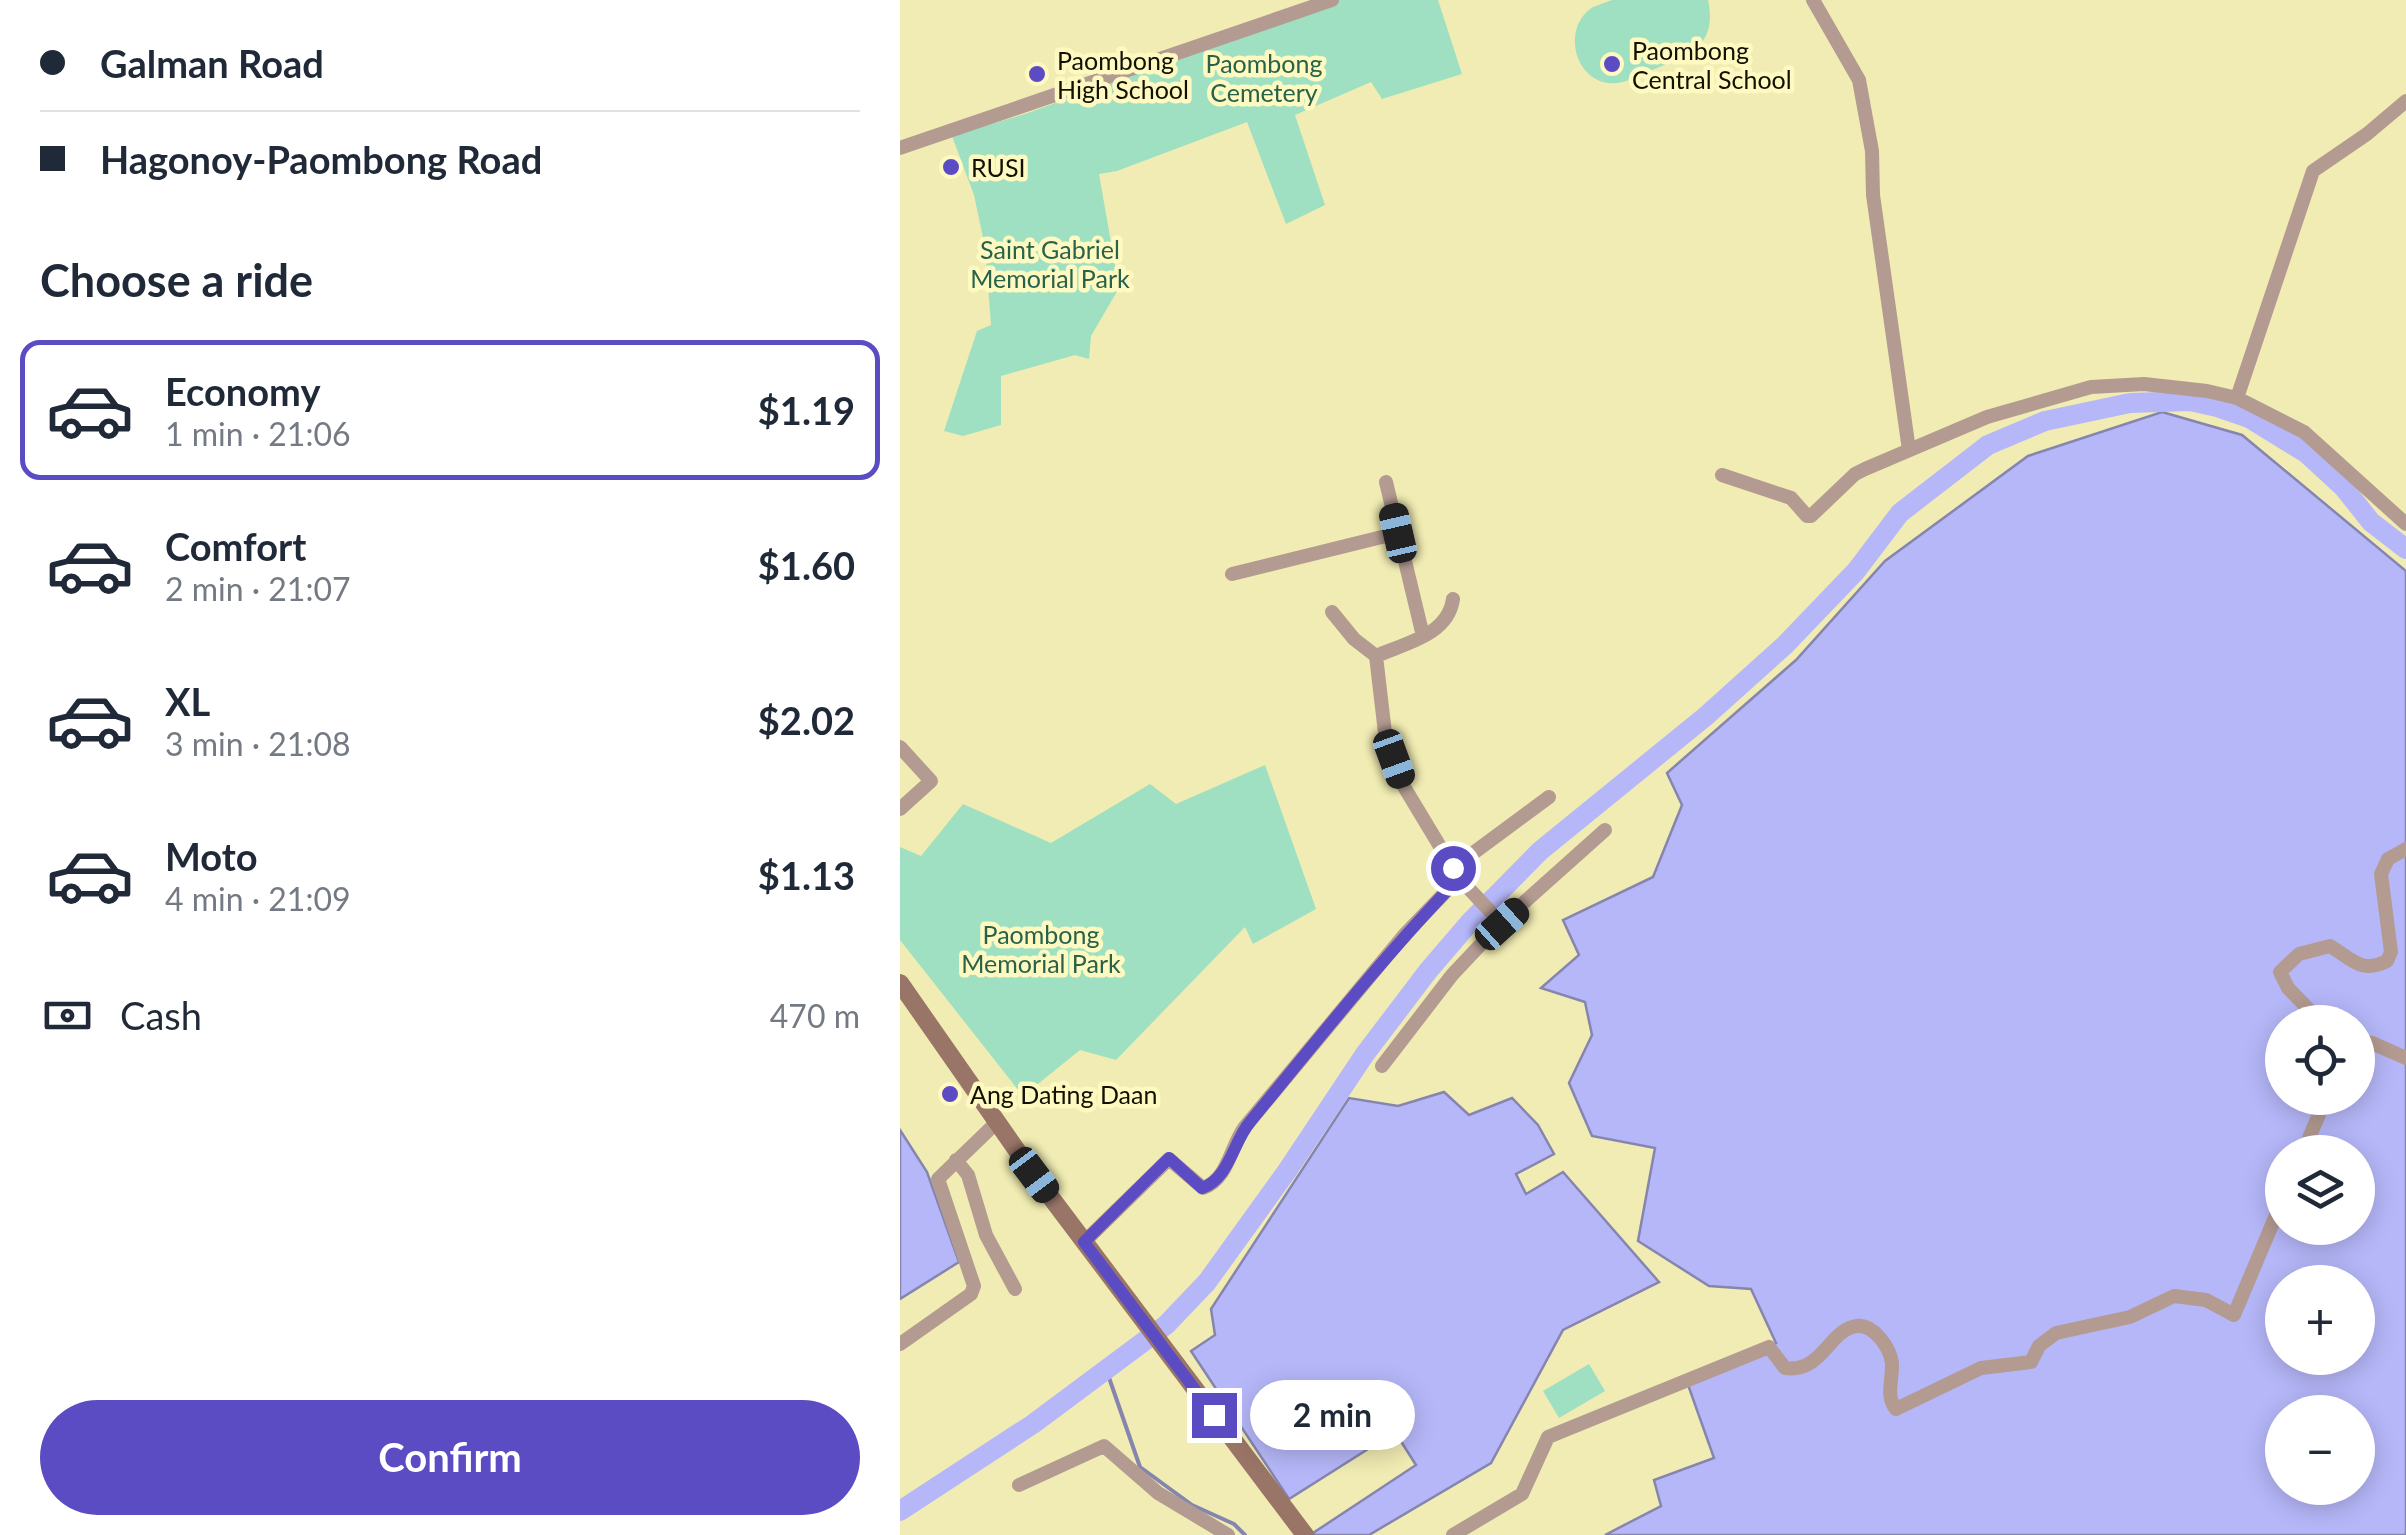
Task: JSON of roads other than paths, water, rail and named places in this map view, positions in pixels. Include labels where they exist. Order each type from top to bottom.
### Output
[{"type":"main road","points":[[900,983],[996,1123],[1304,1535]]},
{"type":"street","points":[[1813,0],[1859,80],[1872,150],[1873,195],[1909,450]]},
{"type":"street","points":[[900,148],[1325,1]]},
{"type":"street","points":[[2237,398],[2313,171],[2367,134],[2406,100]]},
{"type":"street","points":[[1722,475],[1790,498],[1806,516],[1812,516],[1855,474],[1987,418],[2091,387],[2164,385],[2237,398],[2304,432],[2406,524]]},
{"type":"street","points":[[1386,482],[1424,636]]},
{"type":"street","points":[[1232,574],[1398,533]]},
{"type":"street","points":[[1376,656],[1424,636],[1445,622],[1453,599]]},
{"type":"street","points":[[1332,612],[1376,656],[1385,733],[1403,785],[1456,873],[1497,919]]},
{"type":"street","points":[[900,747],[931,781],[900,810]]},
{"type":"street","points":[[1084,1242],[1169,1158],[1202,1188],[1210,1185],[1226,1166],[1244,1128],[1456,873],[1549,797]]},
{"type":"street","points":[[1382,1066],[1497,919],[1605,830]]},
{"type":"street","points":[[2304,1005],[2288,988],[2280,972],[2299,954],[2330,946],[2360,967],[2387,961],[2391,952],[2381,874],[2388,859],[2406,849]]},
{"type":"street","points":[[2375,1044],[2406,1058]]},
{"type":"street","points":[[900,1344],[971,1294],[974,1286],[938,1179],[996,1123]]},
{"type":"street","points":[[956,1160],[968,1175],[986,1235],[1015,1289]]},
{"type":"street","points":[[1452,1535],[1522,1494],[1548,1436],[1769,1347],[1785,1368],[1793,1369],[1815,1361],[1850,1328],[1861,1325],[1874,1331],[1892,1364],[1890,1398],[1896,1409],[1981,1368],[2031,1362],[2038,1346],[2056,1333],[2130,1317],[2174,1296],[2206,1300],[2234,1316],[2265,1242]]},
{"type":"street","points":[[1019,1486],[1104,1446],[1158,1493],[1228,1535]]},
{"type":"water","points":[[2162,412],[2242,435],[2406,571],[2406,1535],[1605,1535],[1661,1506],[1654,1480],[1714,1458],[1687,1382],[1776,1343],[1751,1289],[1709,1286],[1638,1241],[1655,1148],[1592,1136],[1569,1083],[1592,1035],[1585,1002],[1541,988],[1579,955],[1563,920],[1653,877],[1682,805],[1667,773],[1796,660],[1885,561],[2028,456]]},
{"type":"water","points":[[1444,1092],[1469,1115],[1512,1098],[1538,1125],[1554,1154],[1516,1174],[1526,1194],[1563,1172],[1659,1282],[1563,1330],[1491,1463],[1369,1535],[1315,1535],[1416,1465],[1395,1432],[1289,1499],[1191,1351],[1215,1335],[1211,1309],[1349,1098],[1398,1106]]},
{"type":"water","points":[[900,1130],[927,1172],[959,1262],[900,1299]]},
{"type":"waterway","points":[[900,1511],[1033,1424],[1166,1325],[1207,1282],[1365,1054],[1470,922],[1540,851],[1706,716],[1785,645],[1856,571],[1900,513],[1988,445],[2045,421],[2130,403],[2190,401],[2217,407],[2249,418],[2306,453],[2344,488],[2371,522],[2406,549]]},
{"type":"waterway","points":[[1106,1369],[1140,1467],[1192,1505],[1234,1524],[1245,1535]]},
{"type":"place","name":"Paombong Central School","points":[[1612,64]]},
{"type":"place","name":"Paombong High School","points":[[1037,74]]},
{"type":"place","name":"RUSI","points":[[951,167]]},
{"type":"place","name":"Ang Dating Daan","points":[[950,1094]]},
{"type":"park label","name":"Paombong Cemetery","points":[[1264,78]]},
{"type":"park label","name":"Saint Gabriel Memorial Park","points":[[1050,264]]},
{"type":"park label","name":"Paombong Memorial Park","points":[[1041,948]]}]
